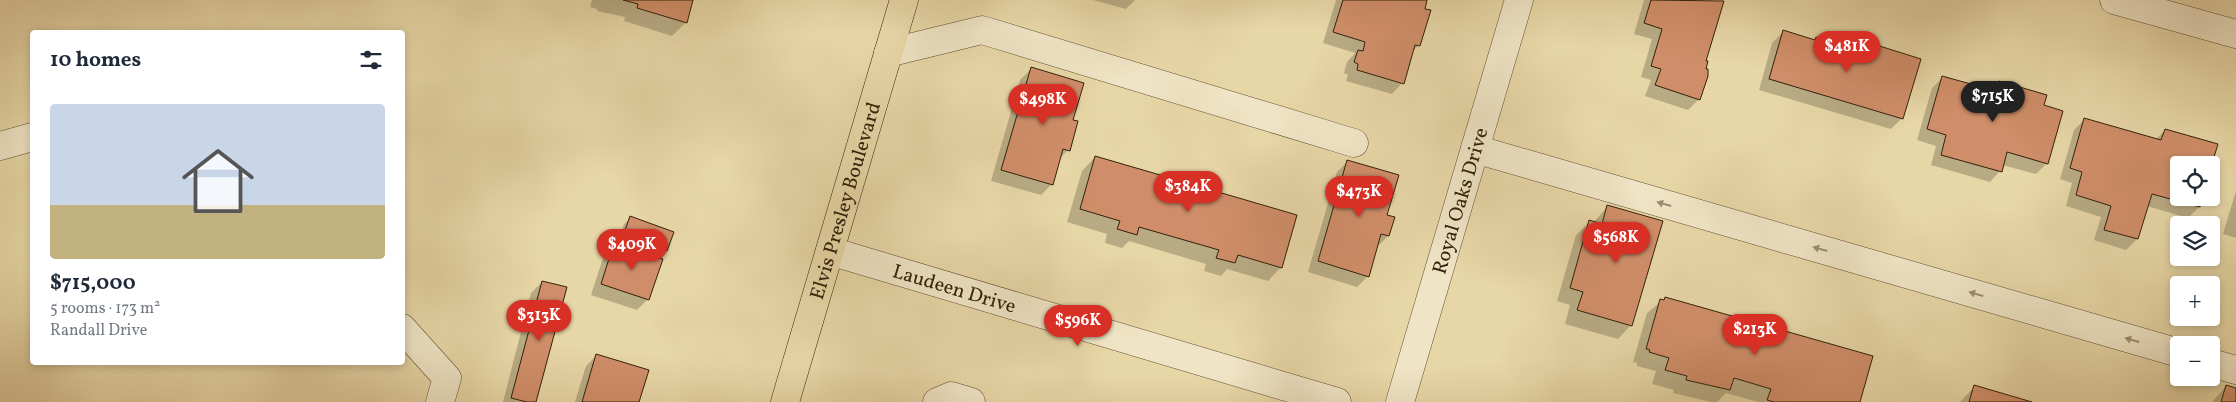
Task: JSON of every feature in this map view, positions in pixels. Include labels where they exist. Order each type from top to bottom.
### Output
[{"type":"main road","name":"Elvis Presley Boulevard","points":[[785,402],[904,0]]},
{"type":"street","name":"Royal Oaks Drive","points":[[1400,402],[1520,0]]},
{"type":"street","points":[[2114,0],[2236,34]]},
{"type":"street","points":[[888,53],[982,30],[1354,143]]},
{"type":"street","points":[[0,146],[30,138]]},
{"type":"street","points":[[1475,149],[2170,350]]},
{"type":"street","name":"Laudeen Drive","points":[[830,251],[1266,392],[1338,402]]},
{"type":"street","points":[[405,331],[447,378],[440,402]]},
{"type":"street","points":[[2220,366],[2236,370]]},
{"type":"street","points":[[938,402],[951,396],[972,402]]},
{"type":"building","points":[[623,0],[693,0],[687,23],[637,8],[638,4]]},
{"type":"building","points":[[1343,0],[1427,0],[1425,9],[1431,10],[1420,46],[1415,45],[1404,84],[1357,70],[1358,64],[1354,62],[1358,50],[1363,51],[1365,42],[1333,32]]},
{"type":"building","points":[[1651,0],[1724,1],[1706,61],[1708,61],[1706,69],[1708,69],[1708,76],[1700,100],[1655,85],[1661,69],[1651,66],[1662,29],[1644,23]]},
{"type":"building","points":[[1783,30],[1815,40],[1816,37],[1861,50],[1860,53],[1867,55],[1870,43],[1921,59],[1903,119],[1769,79]]},
{"type":"building","points":[[1031,67],[1084,83],[1073,120],[1078,121],[1070,151],[1063,149],[1053,185],[1001,170]]},
{"type":"building","points":[[1942,76],[1996,91],[1999,81],[2047,95],[2044,105],[2063,111],[2048,164],[2007,152],[2002,172],[1941,155],[1946,135],[1927,129]]},
{"type":"building","points":[[2084,118],[2161,140],[2165,129],[2218,144],[2214,156],[2170,156],[2170,199],[2152,194],[2138,239],[2104,230],[2111,206],[2076,195],[2082,172],[2070,168]]},
{"type":"building","points":[[1095,156],[1297,215],[1282,268],[1238,255],[1235,263],[1216,258],[1219,250],[1139,227],[1137,235],[1117,229],[1120,221],[1080,209]]},
{"type":"building","points":[[1347,160],[1399,175],[1387,215],[1395,217],[1389,236],[1381,234],[1369,277],[1318,261]]},
{"type":"building","points":[[1607,205],[1663,221],[1632,326],[1577,310],[1583,292],[1570,288],[1589,220],[1602,224]]},
{"type":"building","points":[[630,216],[674,232],[667,251],[623,236]]},
{"type":"building","points":[[614,243],[663,259],[649,300],[601,284]]},
{"type":"building","points":[[542,281],[567,287],[536,402],[527,402],[511,398]]},
{"type":"building","points":[[1665,297],[1873,356],[1860,402],[1774,402],[1767,400],[1771,389],[1734,378],[1730,390],[1686,380],[1687,376],[1665,370],[1669,358],[1649,352],[1650,350],[1646,349],[1660,299],[1664,300]]},
{"type":"building","points":[[596,354],[649,370],[639,402],[582,402]]},
{"type":"building","points":[[1974,385],[2032,402],[1969,402]]},
{"type":"building","points":[[2226,385],[2236,388],[2236,402],[2221,402]]}]
